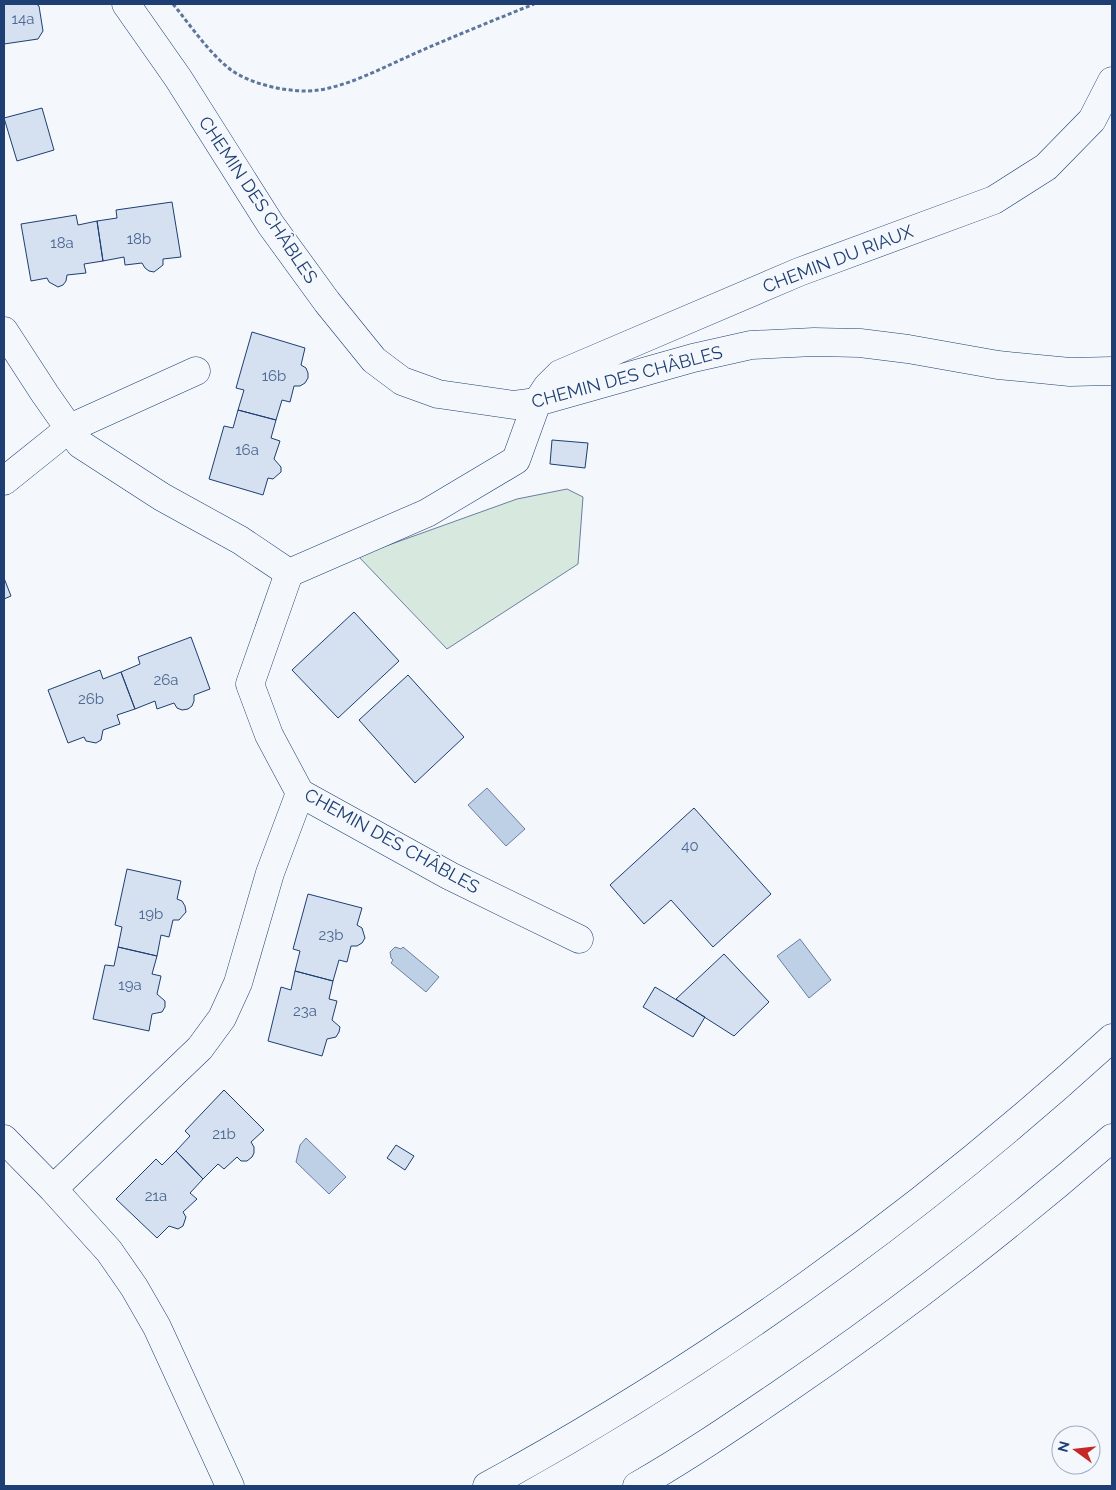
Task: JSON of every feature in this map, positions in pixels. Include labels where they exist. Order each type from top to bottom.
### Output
[{"type":"main road","name":"CHEMIN DES CHÂBLES","points":[[126,4],[178,78],[271,225],[374,360],[402,381],[438,394],[514,405],[537,402],[703,356],[751,345],[814,342],[860,343],[908,349],[998,365],[1070,372],[1112,370]]},
{"type":"main road","name":"CHEMIN DU RIAUX","points":[[289,573],[427,513],[516,460],[537,402],[547,386],[560,374],[800,272],[994,200],[1046,167],[1092,120],[1112,81]]},
{"type":"main road","points":[[4,331],[80,444],[162,497],[240,540],[289,573]]},
{"type":"main road","points":[[4,481],[70,428],[196,371]]},
{"type":"main road","name":"CHEMIN DES CHÂBLES","points":[[289,573],[250,684],[269,735],[300,793],[450,876],[579,939]]},
{"type":"main road","points":[[53,1189],[200,1048],[222,1018],[238,983],[270,872],[300,793]]},
{"type":"main road","points":[[487,1486],[606,1418],[758,1320],[843,1260],[921,1200],[1006,1130],[1112,1038]]},
{"type":"main road","points":[[637,1486],[728,1429],[889,1317],[1049,1192],[1112,1138]]},
{"type":"main road","points":[[4,1139],[53,1189],[109,1251],[134,1287],[157,1327],[230,1486]]},
{"type":"path","points":[[173,4],[205,44],[232,70],[259,84],[289,90],[317,91],[346,84],[534,4]]},
{"type":"shaded area","points":[[567,489],[583,497],[578,564],[447,649],[358,556],[517,499]]},
{"type":"water","points":[[487,788],[525,829],[506,846],[468,805]]},
{"type":"water","points":[[800,939],[831,980],[809,998],[777,956]]},
{"type":"water","points":[[395,947],[401,949],[403,947],[439,977],[426,992],[391,963],[393,960],[390,952]]},
{"type":"water","points":[[306,1138],[346,1177],[329,1194],[296,1162],[300,1145]]},
{"type":"building","points":[[4,4],[36,4],[39,6],[43,31],[38,39],[4,44]]},
{"type":"building","points":[[42,108],[54,150],[17,161],[4,118]]},
{"type":"building","points":[[172,202],[181,257],[163,259],[163,265],[154,272],[145,268],[142,263],[125,265],[124,257],[103,261],[97,221],[117,218],[116,210]]},
{"type":"building","points":[[76,215],[78,225],[97,221],[103,261],[84,264],[86,273],[67,275],[63,285],[58,287],[49,282],[47,278],[31,281],[21,224]]},
{"type":"building","points":[[252,332],[305,348],[301,365],[306,368],[308,378],[300,386],[294,386],[290,402],[282,400],[276,420],[238,410],[244,390],[236,388]]},
{"type":"building","points":[[238,410],[276,420],[271,438],[280,441],[274,459],[281,467],[281,472],[273,479],[268,478],[263,495],[209,479],[224,426],[233,428]]},
{"type":"building","points":[[552,440],[588,443],[585,468],[550,464]]},
{"type":"building","points":[[4,578],[11,596],[4,599]]},
{"type":"building","points":[[354,612],[399,661],[338,718],[292,670]]},
{"type":"building","points":[[191,637],[210,689],[194,695],[192,706],[188,709],[182,710],[177,708],[174,703],[157,709],[155,701],[135,709],[121,672],[140,664],[138,657]]},
{"type":"building","points":[[100,670],[103,679],[121,672],[135,709],[117,715],[120,724],[103,730],[101,740],[96,743],[86,741],[84,737],[68,743],[48,690]]},
{"type":"building","points":[[408,675],[464,737],[415,783],[359,720]]},
{"type":"building","points":[[694,808],[771,894],[713,947],[671,900],[644,924],[610,885]]},
{"type":"building","points":[[127,869],[181,881],[177,899],[182,901],[186,912],[179,920],[173,920],[169,937],[161,935],[157,956],[118,947],[122,927],[115,925]]},
{"type":"building","points":[[308,894],[362,908],[357,925],[362,928],[365,938],[357,946],[351,946],[347,962],[339,960],[333,981],[295,971],[300,951],[293,949]]},
{"type":"building","points":[[118,947],[157,956],[152,974],[161,976],[157,994],[165,1001],[165,1007],[162,1012],[152,1014],[149,1031],[93,1019],[105,965],[114,966]]},
{"type":"building","points":[[724,954],[769,1002],[734,1036],[676,999]]},
{"type":"building","points":[[295,971],[333,981],[329,999],[337,1001],[332,1020],[340,1027],[336,1037],[327,1039],[322,1056],[268,1041],[281,987],[291,990]]},
{"type":"building","points":[[655,987],[705,1017],[693,1037],[643,1007]]},
{"type":"building","points":[[224,1090],[264,1130],[251,1142],[254,1147],[252,1157],[247,1161],[241,1161],[237,1157],[224,1169],[218,1164],[203,1179],[176,1151],[190,1136],[185,1131]]},
{"type":"building","points":[[396,1145],[414,1156],[405,1170],[387,1158]]},
{"type":"building","points":[[176,1151],[203,1179],[190,1193],[197,1199],[183,1212],[186,1217],[183,1226],[178,1229],[169,1226],[157,1238],[116,1199],[156,1159],[162,1165]]}]
